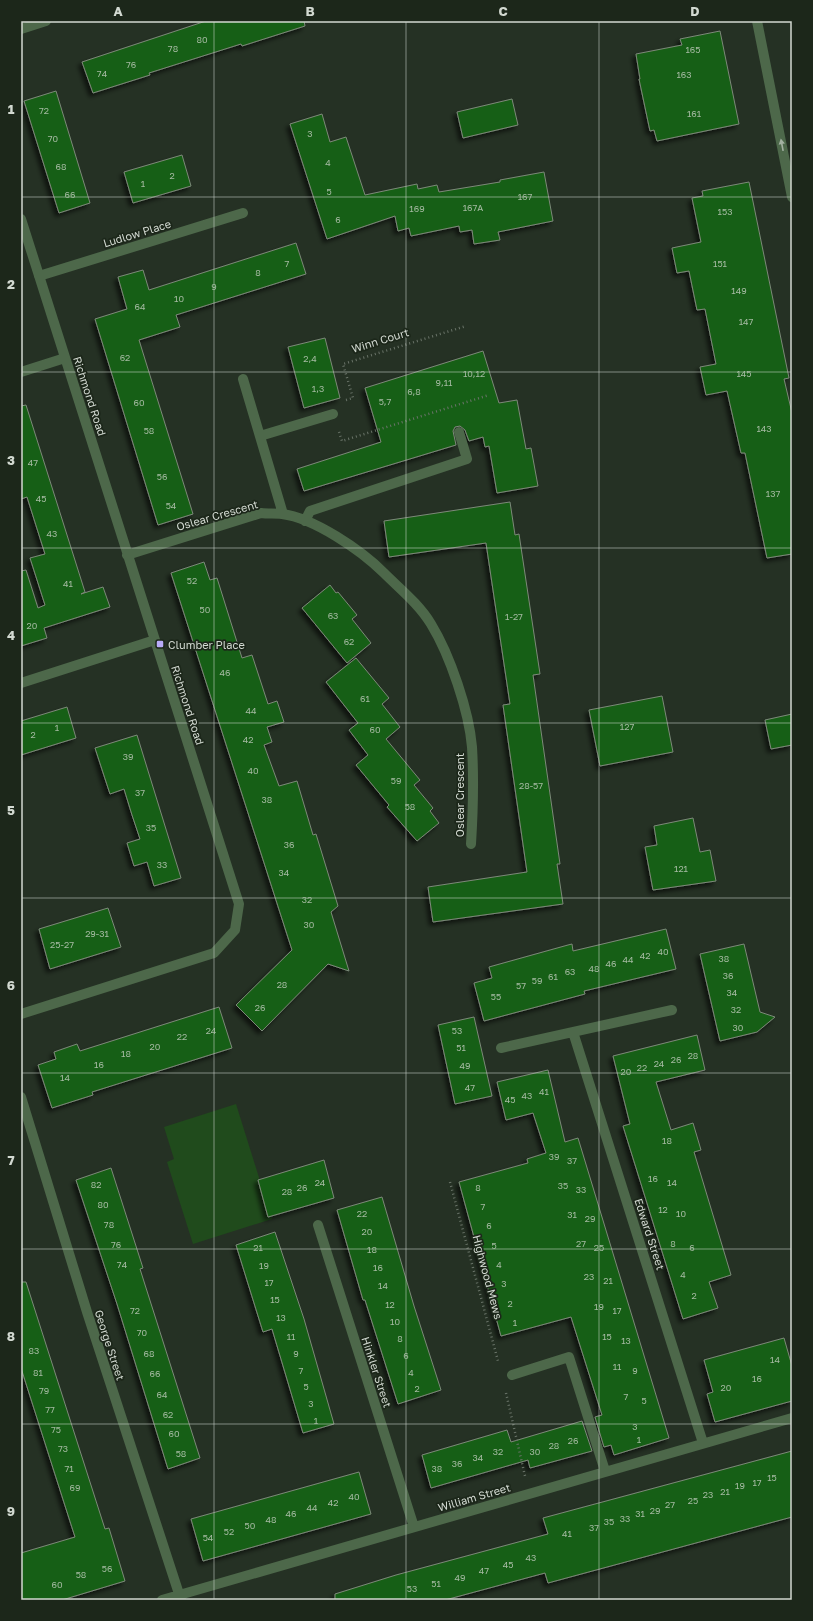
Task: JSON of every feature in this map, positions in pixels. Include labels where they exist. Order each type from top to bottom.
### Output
[{"type":"street","points":[[21,29],[46,21]]},
{"type":"street","points":[[757,21],[792,197]]},
{"type":"street","name":"Ludlow Place","points":[[39,276],[243,212]]},
{"type":"street","name":"Richmond Road","points":[[21,219],[239,904],[235,930],[214,953],[21,1014]]},
{"type":"street","points":[[21,372],[65,358]]},
{"type":"street","points":[[243,379],[283,514]]},
{"type":"street","points":[[260,436],[333,414]]},
{"type":"street","points":[[305,521],[310,511],[467,459],[459,432]]},
{"type":"street","name":"Oslear Crescent","points":[[128,555],[261,513],[283,514],[305,521],[370,558],[413,601],[431,623],[449,662],[460,695],[472,745],[474,796],[471,844]]},
{"type":"street","points":[[21,683],[154,640]]},
{"type":"street","points":[[501,1048],[672,1010]]},
{"type":"street","name":"Edward Street","points":[[573,1032],[703,1443]]},
{"type":"street","name":"George Street","points":[[21,1097],[87,1312],[180,1597]]},
{"type":"street","name":"Hinkler Street","points":[[318,1225],[414,1527]]},
{"type":"street","points":[[512,1375],[569,1358],[605,1471]]},
{"type":"street","name":"William Street","points":[[162,1600],[180,1597],[605,1471],[792,1418]]},
{"type":"path","name":"Winn Court","points":[[333,414],[331,404],[353,398],[343,364],[466,326]]},
{"type":"path","points":[[333,414],[342,441],[489,396]]},
{"type":"path","name":"Highwood Mews","points":[[450,1182],[499,1363]]},
{"type":"path","points":[[504,1385],[530,1493]]},
{"type":"green space","points":[[236,1104],[272,1219],[193,1244],[167,1162],[174,1159],[164,1127]]},
{"type":"building","points":[[206,21],[304,21],[305,26],[242,46],[241,44],[149,73],[150,75],[93,93],[82,62]]},
{"type":"building","points":[[720,31],[739,124],[657,141],[654,130],[650,131],[639,79],[636,54],[682,45],[680,39]]},
{"type":"building","points":[[56,91],[90,203],[59,213],[24,101]]},
{"type":"building","points":[[512,99],[518,125],[463,138],[457,112]]},
{"type":"building","points":[[322,114],[330,142],[346,137],[365,195],[417,184],[418,189],[437,185],[439,192],[500,182],[500,180],[544,172],[553,221],[498,232],[500,240],[474,244],[472,230],[460,232],[459,226],[411,236],[409,228],[398,231],[395,216],[327,239],[290,124]]},
{"type":"building","points":[[182,155],[191,186],[133,203],[124,172]]},
{"type":"building","points":[[749,182],[789,378],[784,379],[792,413],[792,554],[767,558],[745,453],[741,453],[727,391],[706,395],[700,367],[716,364],[705,309],[697,310],[689,271],[677,273],[672,248],[701,242],[692,198],[703,196],[702,191]]},
{"type":"building","points":[[296,243],[306,274],[176,315],[180,327],[139,340],[193,514],[158,525],[95,319],[127,309],[118,277],[143,270],[149,290]]},
{"type":"building","points":[[325,338],[340,398],[304,408],[288,347]]},
{"type":"building","points":[[483,351],[499,403],[517,400],[526,449],[531,448],[538,486],[497,493],[489,446],[485,447],[483,437],[469,441],[465,430],[460,426],[455,427],[453,431],[456,445],[304,491],[297,469],[381,442],[365,388]]},
{"type":"building","points":[[26,405],[85,592],[81,594],[103,587],[110,607],[44,628],[47,638],[21,646],[21,571],[26,570],[38,608],[45,605],[30,558],[45,554],[27,497],[21,499],[21,406]]},
{"type":"building","points":[[510,502],[515,535],[519,534],[540,674],[533,675],[560,864],[557,864],[563,904],[433,922],[428,887],[527,872],[503,705],[510,704],[486,543],[389,557],[384,521]]},
{"type":"building","points":[[204,562],[210,580],[217,578],[242,658],[252,655],[268,704],[277,701],[284,722],[267,727],[272,742],[264,745],[279,786],[297,781],[313,835],[316,834],[338,906],[331,912],[349,971],[328,964],[262,1031],[236,1005],[292,950],[171,573]]},
{"type":"building","points":[[330,585],[336,593],[338,592],[357,615],[352,619],[371,643],[347,663],[302,608]]},
{"type":"building","points":[[356,658],[389,698],[382,704],[400,727],[386,739],[420,780],[414,785],[433,808],[430,811],[439,823],[417,841],[387,807],[389,805],[356,765],[368,755],[349,730],[358,723],[326,682]]},
{"type":"building","points":[[662,696],[673,752],[600,766],[589,710]]},
{"type":"building","points":[[67,707],[76,738],[21,755],[21,721]]},
{"type":"building","points":[[792,714],[792,745],[771,749],[765,720]]},
{"type":"building","points":[[137,735],[181,878],[154,886],[147,862],[134,866],[127,843],[140,839],[124,789],[110,794],[95,748]]},
{"type":"building","points":[[693,818],[700,852],[710,850],[716,881],[653,890],[645,847],[657,845],[654,826]]},
{"type":"building","points":[[108,908],[121,947],[50,969],[39,929]]},
{"type":"building","points":[[666,929],[676,969],[584,991],[585,994],[484,1021],[474,983],[492,978],[489,967],[572,944],[573,951]]},
{"type":"building","points":[[744,944],[760,1012],[775,1017],[757,1032],[720,1041],[700,954]]},
{"type":"building","points":[[219,1007],[232,1048],[92,1092],[93,1095],[52,1108],[38,1065],[56,1059],[54,1052],[77,1044],[80,1051]]},
{"type":"building","points":[[474,1017],[492,1096],[455,1104],[438,1025]]},
{"type":"building","points":[[697,1035],[705,1070],[656,1082],[671,1130],[693,1123],[701,1150],[694,1152],[731,1275],[709,1282],[718,1308],[683,1319],[623,1126],[630,1124],[613,1056]]},
{"type":"building","points":[[548,1070],[565,1142],[578,1138],[669,1438],[614,1455],[611,1445],[604,1447],[595,1417],[602,1415],[571,1317],[501,1336],[459,1182],[528,1163],[527,1159],[546,1153],[533,1113],[506,1120],[497,1082]]},
{"type":"building","points":[[324,1160],[334,1198],[268,1217],[258,1180]]},
{"type":"building","points":[[111,1168],[143,1268],[140,1269],[200,1458],[168,1469],[117,1304],[76,1180]]},
{"type":"building","points":[[382,1197],[414,1306],[441,1390],[398,1404],[365,1300],[363,1300],[337,1210]]},
{"type":"building","points":[[275,1232],[304,1319],[334,1424],[303,1433],[272,1329],[263,1332],[236,1245]]},
{"type":"building","points":[[21,1282],[26,1282],[105,1529],[109,1528],[125,1581],[62,1600],[21,1600],[21,1553],[75,1537],[21,1368]]},
{"type":"building","points":[[784,1338],[792,1366],[792,1401],[715,1422],[707,1394],[713,1392],[704,1360]]},
{"type":"building","points":[[582,1421],[592,1451],[530,1468],[528,1460],[431,1488],[422,1455],[507,1430],[511,1442]]},
{"type":"building","points":[[792,1451],[792,1517],[548,1583],[545,1573],[445,1600],[335,1600],[335,1594],[396,1575],[548,1534],[543,1518]]},
{"type":"building","points":[[359,1472],[371,1514],[203,1561],[191,1519]]},
{"type":"place","name":"Clumber Place","points":[[160,644]]}]
